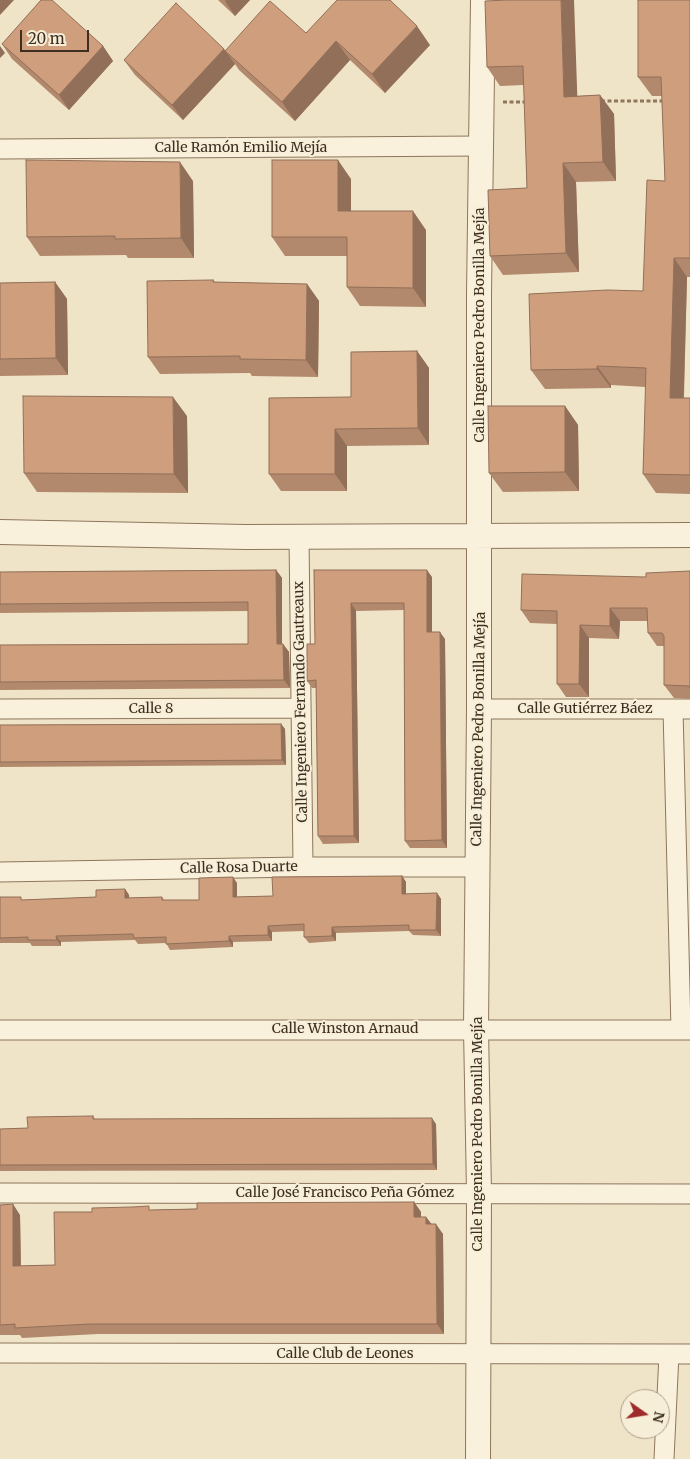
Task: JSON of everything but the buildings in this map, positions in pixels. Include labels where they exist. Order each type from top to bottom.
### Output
[{"type":"street","name":"Calle Ingeniero Pedro Bonilla Mejía","points":[[478,1459],[479,1193],[476,1028],[480,709],[479,294],[483,0]]},
{"type":"street","name":"Calle Ramón Emilio Mejía","points":[[0,149],[481,146]]},
{"type":"street","points":[[0,532],[299,536],[690,534]]},
{"type":"street","name":"Calle Ingeniero Fernando Gautreaux","points":[[299,536],[302,867]]},
{"type":"street","name":"Calle 8","points":[[0,709],[302,708]]},
{"type":"street","name":"Calle Gutiérrez Báez","points":[[480,709],[682,709]]},
{"type":"street","points":[[682,709],[686,1030]]},
{"type":"street","name":"Calle Rosa Duarte","points":[[0,872],[302,867],[478,867]]},
{"type":"street","name":"Calle Winston Arnaud","points":[[0,1030],[476,1028],[686,1030]]},
{"type":"street","name":"Calle José Francisco Peña Gómez","points":[[0,1193],[690,1194]]},
{"type":"street","name":"Calle Club de Leones","points":[[0,1353],[690,1354]]},
{"type":"street","points":[[664,1459],[669,1354]]},
{"type":"path","points":[[592,101],[673,101]]},
{"type":"path","points":[[481,102],[536,102]]}]
